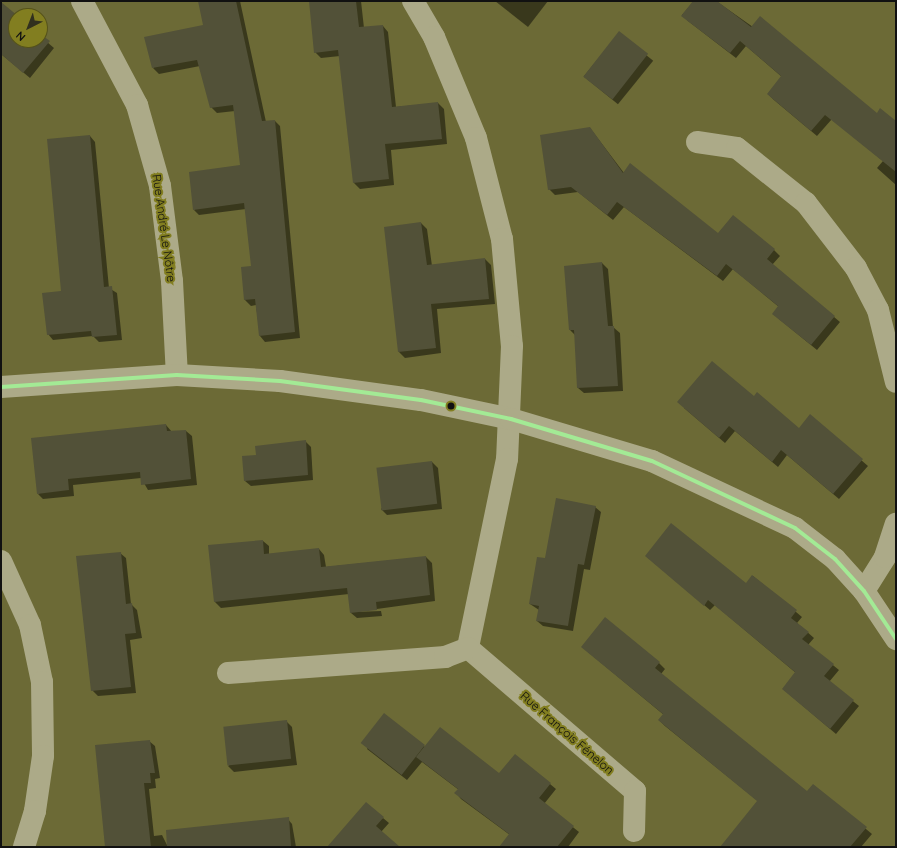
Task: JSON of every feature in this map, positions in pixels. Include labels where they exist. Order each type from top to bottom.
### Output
[{"type":"street","name":"Rue André Le Nôtre","points":[[82,1],[137,106],[160,186],[172,282],[177,375]]},
{"type":"street","points":[[228,674],[445,657],[468,648],[507,458],[511,419],[512,346],[502,239],[476,138],[434,37],[413,1]]},
{"type":"street","points":[[697,142],[737,148],[806,204],[856,268],[878,310],[896,382]]},
{"type":"street","points":[[1,387],[177,375],[280,381],[421,400],[511,419],[652,461],[746,502],[794,528],[835,559],[864,591],[896,639]]},
{"type":"street","points":[[864,591],[885,557],[896,524]]},
{"type":"street","points":[[1,561],[30,624],[42,682],[43,756],[34,811],[24,847]]},
{"type":"street","name":"Rue François Fénelon","points":[[468,648],[635,791],[634,831]]},
{"type":"building","points":[[198,1],[236,1],[262,121],[275,120],[295,332],[259,336],[255,299],[244,300],[241,267],[251,266],[244,203],[193,210],[189,172],[240,165],[233,105],[210,108],[197,60],[152,68],[144,37],[203,25]]},
{"type":"building","points":[[309,1],[356,1],[359,27],[383,25],[392,107],[438,102],[442,139],[385,144],[389,179],[353,183],[338,50],[314,53]]},
{"type":"building","points":[[693,1],[717,1],[751,27],[760,16],[877,113],[880,108],[896,121],[896,172],[825,115],[811,131],[767,94],[781,76],[740,41],[730,53],[681,16]]},
{"type":"building","points":[[1,2],[8,8],[8,48],[44,48],[23,73],[1,54]]},
{"type":"building","points":[[619,31],[648,54],[612,99],[583,77]]},
{"type":"building","points":[[590,127],[623,173],[630,163],[718,233],[733,215],[775,249],[767,259],[835,316],[811,345],[772,314],[778,306],[726,264],[717,276],[617,202],[607,215],[571,187],[548,190],[540,135]]},
{"type":"building","points":[[90,135],[104,287],[112,286],[117,335],[92,337],[91,331],[47,335],[42,293],[61,291],[47,139]]},
{"type":"building","points":[[421,222],[427,265],[485,258],[489,299],[431,304],[436,348],[398,352],[384,227]]},
{"type":"building","points":[[602,262],[608,326],[614,326],[618,386],[577,388],[574,330],[569,330],[564,266]]},
{"type":"building","points":[[712,361],[754,396],[757,392],[799,428],[810,414],[863,459],[833,494],[781,450],[772,462],[729,426],[719,438],[677,402]]},
{"type":"building","points":[[166,424],[167,431],[186,430],[191,479],[141,485],[140,472],[68,479],[69,490],[37,494],[31,438]]},
{"type":"building","points":[[306,440],[308,475],[244,481],[242,456],[256,455],[255,446]]},
{"type":"building","points":[[432,461],[437,504],[382,511],[376,468]]},
{"type":"building","points":[[556,498],[596,506],[584,565],[578,564],[568,626],[536,621],[539,606],[529,604],[537,557],[545,558]]},
{"type":"building","points":[[671,523],[746,583],[752,575],[797,610],[791,618],[809,632],[802,639],[834,664],[824,676],[854,700],[830,729],[782,689],[795,672],[708,600],[704,606],[645,556]]},
{"type":"building","points":[[263,540],[264,554],[319,548],[321,567],[426,556],[430,595],[376,602],[377,610],[350,613],[347,588],[214,602],[208,545]]},
{"type":"building","points":[[121,552],[126,604],[132,603],[136,633],[125,634],[131,687],[91,691],[76,556]]},
{"type":"building","points":[[605,617],[660,662],[655,668],[807,791],[813,784],[867,827],[850,847],[720,847],[757,801],[658,720],[663,714],[581,647]]},
{"type":"building","points":[[384,713],[425,745],[402,775],[361,743]]},
{"type":"building","points":[[287,720],[291,759],[227,765],[223,727]]},
{"type":"building","points":[[440,727],[499,773],[515,754],[551,783],[539,798],[574,826],[557,847],[499,847],[509,834],[454,793],[458,789],[416,757]]},
{"type":"building","points":[[150,740],[155,773],[150,773],[151,783],[144,783],[151,847],[105,847],[95,745]]},
{"type":"building","points":[[366,802],[384,817],[376,826],[400,847],[327,847]]},
{"type":"building","points":[[289,817],[291,847],[167,847],[166,830]]},
{"type":"transit line","points":[[1,387],[177,375],[280,381],[421,400],[511,419],[652,461],[795,528],[835,559],[864,591],[896,639]]}]
